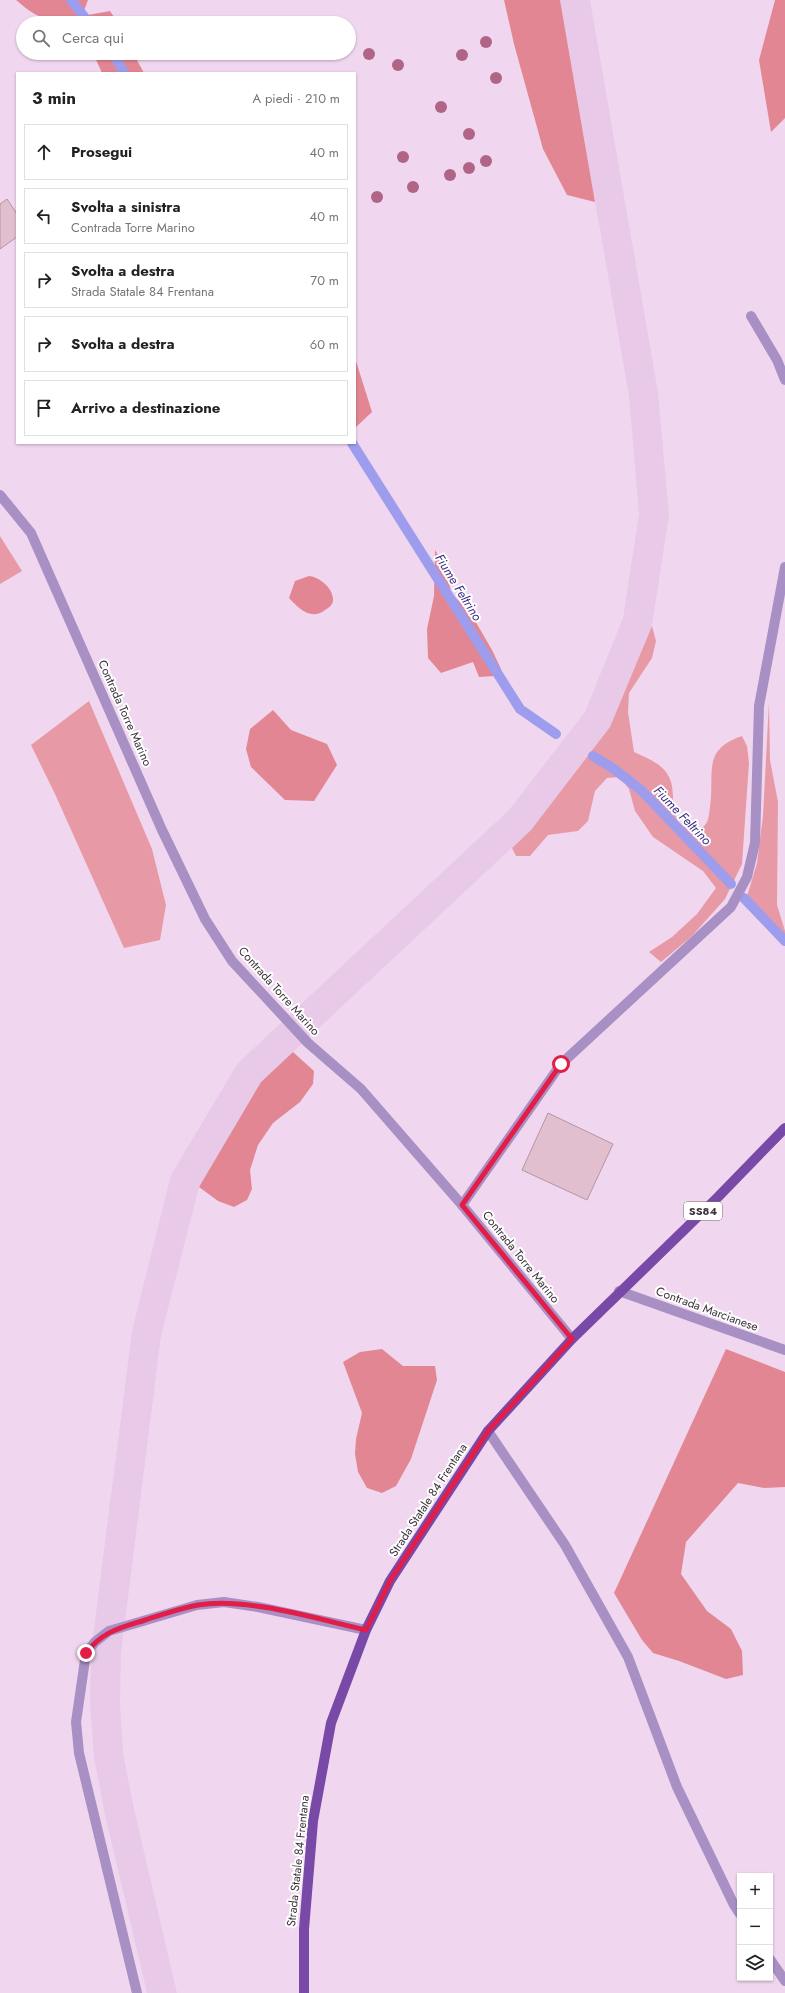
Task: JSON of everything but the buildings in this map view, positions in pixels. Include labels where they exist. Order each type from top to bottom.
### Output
[{"type":"main road","name":"Strada Statale 84 Frentana","points":[[304,1993],[304,1929],[313,1821],[331,1723],[366,1630],[390,1581],[488,1431],[572,1339],[619,1291],[718,1197],[785,1128]]},
{"type":"street","points":[[751,316],[777,360],[785,380]]},
{"type":"street","name":"Contrada Torre Marino","points":[[0,495],[31,533],[162,830],[206,919],[232,961],[308,1043],[361,1089],[462,1205],[572,1339]]},
{"type":"street","points":[[462,1205],[561,1064],[731,907],[747,877],[755,843],[759,706],[785,567]]},
{"type":"street","name":"Contrada Marcianese","points":[[619,1291],[785,1350]]},
{"type":"street","points":[[488,1431],[565,1545],[628,1657],[678,1787],[737,1909]]},
{"type":"street","points":[[137,1993],[79,1753],[76,1722],[86,1653],[95,1642],[109,1631],[197,1605],[224,1602],[258,1606],[366,1630]]},
{"type":"street","points":[[773,1963],[785,1981]]},
{"type":"shaded area","points":[[16,0],[88,0],[82,16],[39,16],[32,13]]},
{"type":"shaded area","points":[[504,0],[560,0],[595,202],[567,195],[543,149],[514,44]]},
{"type":"shaded area","points":[[560,0],[590,0],[658,392],[669,515],[652,626],[611,727],[531,830],[261,1082],[199,1187],[161,1336],[121,1654],[120,1702],[123,1753],[134,1809],[177,1993],[147,1993],[105,1815],[94,1757],[90,1703],[91,1652],[132,1331],[171,1175],[238,1063],[509,810],[585,712],[623,618],[639,514],[629,396]]},
{"type":"shaded area","points":[[775,0],[785,0],[785,118],[771,132],[759,60]]},
{"type":"shaded area","points":[[110,11],[113,16],[82,16]]},
{"type":"shaded area","points":[[96,60],[137,60],[143,72],[102,72]]},
{"type":"shaded area","points":[[356,361],[372,412],[356,427]]},
{"type":"shaded area","points":[[0,536],[22,571],[0,584]]},
{"type":"shaded area","points":[[435,550],[447,571],[451,593],[470,612],[492,650],[501,669],[496,676],[479,677],[473,662],[441,673],[428,658],[427,629],[434,596]]},
{"type":"shaded area","points":[[309,576],[326,584],[333,597],[330,607],[320,613],[310,614],[305,612],[296,606],[289,598],[295,581]]},
{"type":"shaded area","points":[[652,626],[656,641],[652,658],[629,693],[628,712],[634,752],[659,765],[666,772],[671,783],[674,810],[679,822],[687,828],[698,831],[707,822],[710,807],[712,764],[720,748],[742,736],[747,746],[749,763],[742,864],[725,899],[692,936],[661,962],[649,952],[672,937],[697,914],[716,888],[703,871],[653,837],[635,811],[629,789],[620,777],[607,778],[595,791],[588,821],[578,831],[548,835],[530,856],[516,856],[512,848],[531,830],[610,727]]},
{"type":"shaded area","points":[[89,701],[152,849],[166,905],[160,940],[124,948],[55,794],[31,745]]},
{"type":"shaded area","points":[[769,702],[770,760],[778,802],[777,905],[785,931],[785,946],[745,903],[757,863],[763,816]]},
{"type":"shaded area","points":[[273,710],[291,730],[327,744],[337,765],[314,801],[285,800],[251,767],[246,749],[250,729]]},
{"type":"shaded area","points":[[293,1052],[314,1071],[313,1084],[300,1102],[273,1123],[258,1145],[250,1170],[252,1189],[247,1200],[234,1207],[218,1201],[199,1187],[261,1082]]},
{"type":"shaded area","points":[[382,1349],[403,1366],[435,1366],[437,1380],[411,1459],[396,1486],[382,1493],[367,1488],[358,1472],[355,1454],[356,1439],[362,1413],[343,1362],[360,1352]]},
{"type":"shaded area","points":[[726,1349],[785,1372],[785,1487],[764,1488],[738,1483],[686,1542],[681,1574],[707,1611],[731,1629],[742,1651],[743,1675],[726,1679],[653,1653],[642,1640],[614,1593]]},
{"type":"waterway","name":"Fiume Feltrino","points":[[71,0],[84,16]]},
{"type":"waterway","name":"Fiume Feltrino","points":[[117,60],[123,72]]},
{"type":"waterway","name":"Fiume Feltrino","points":[[353,444],[520,709],[556,734]]},
{"type":"waterway","name":"Fiume Feltrino","points":[[593,756],[614,769],[641,790],[731,884]]},
{"type":"waterway","name":"Fiume Feltrino","points":[[744,898],[785,941]]},
{"type":"route","points":[[86,1653],[95,1642],[109,1631],[197,1605],[224,1602],[258,1606],[366,1630],[390,1581],[488,1431],[572,1339],[462,1205],[561,1064]]}]
